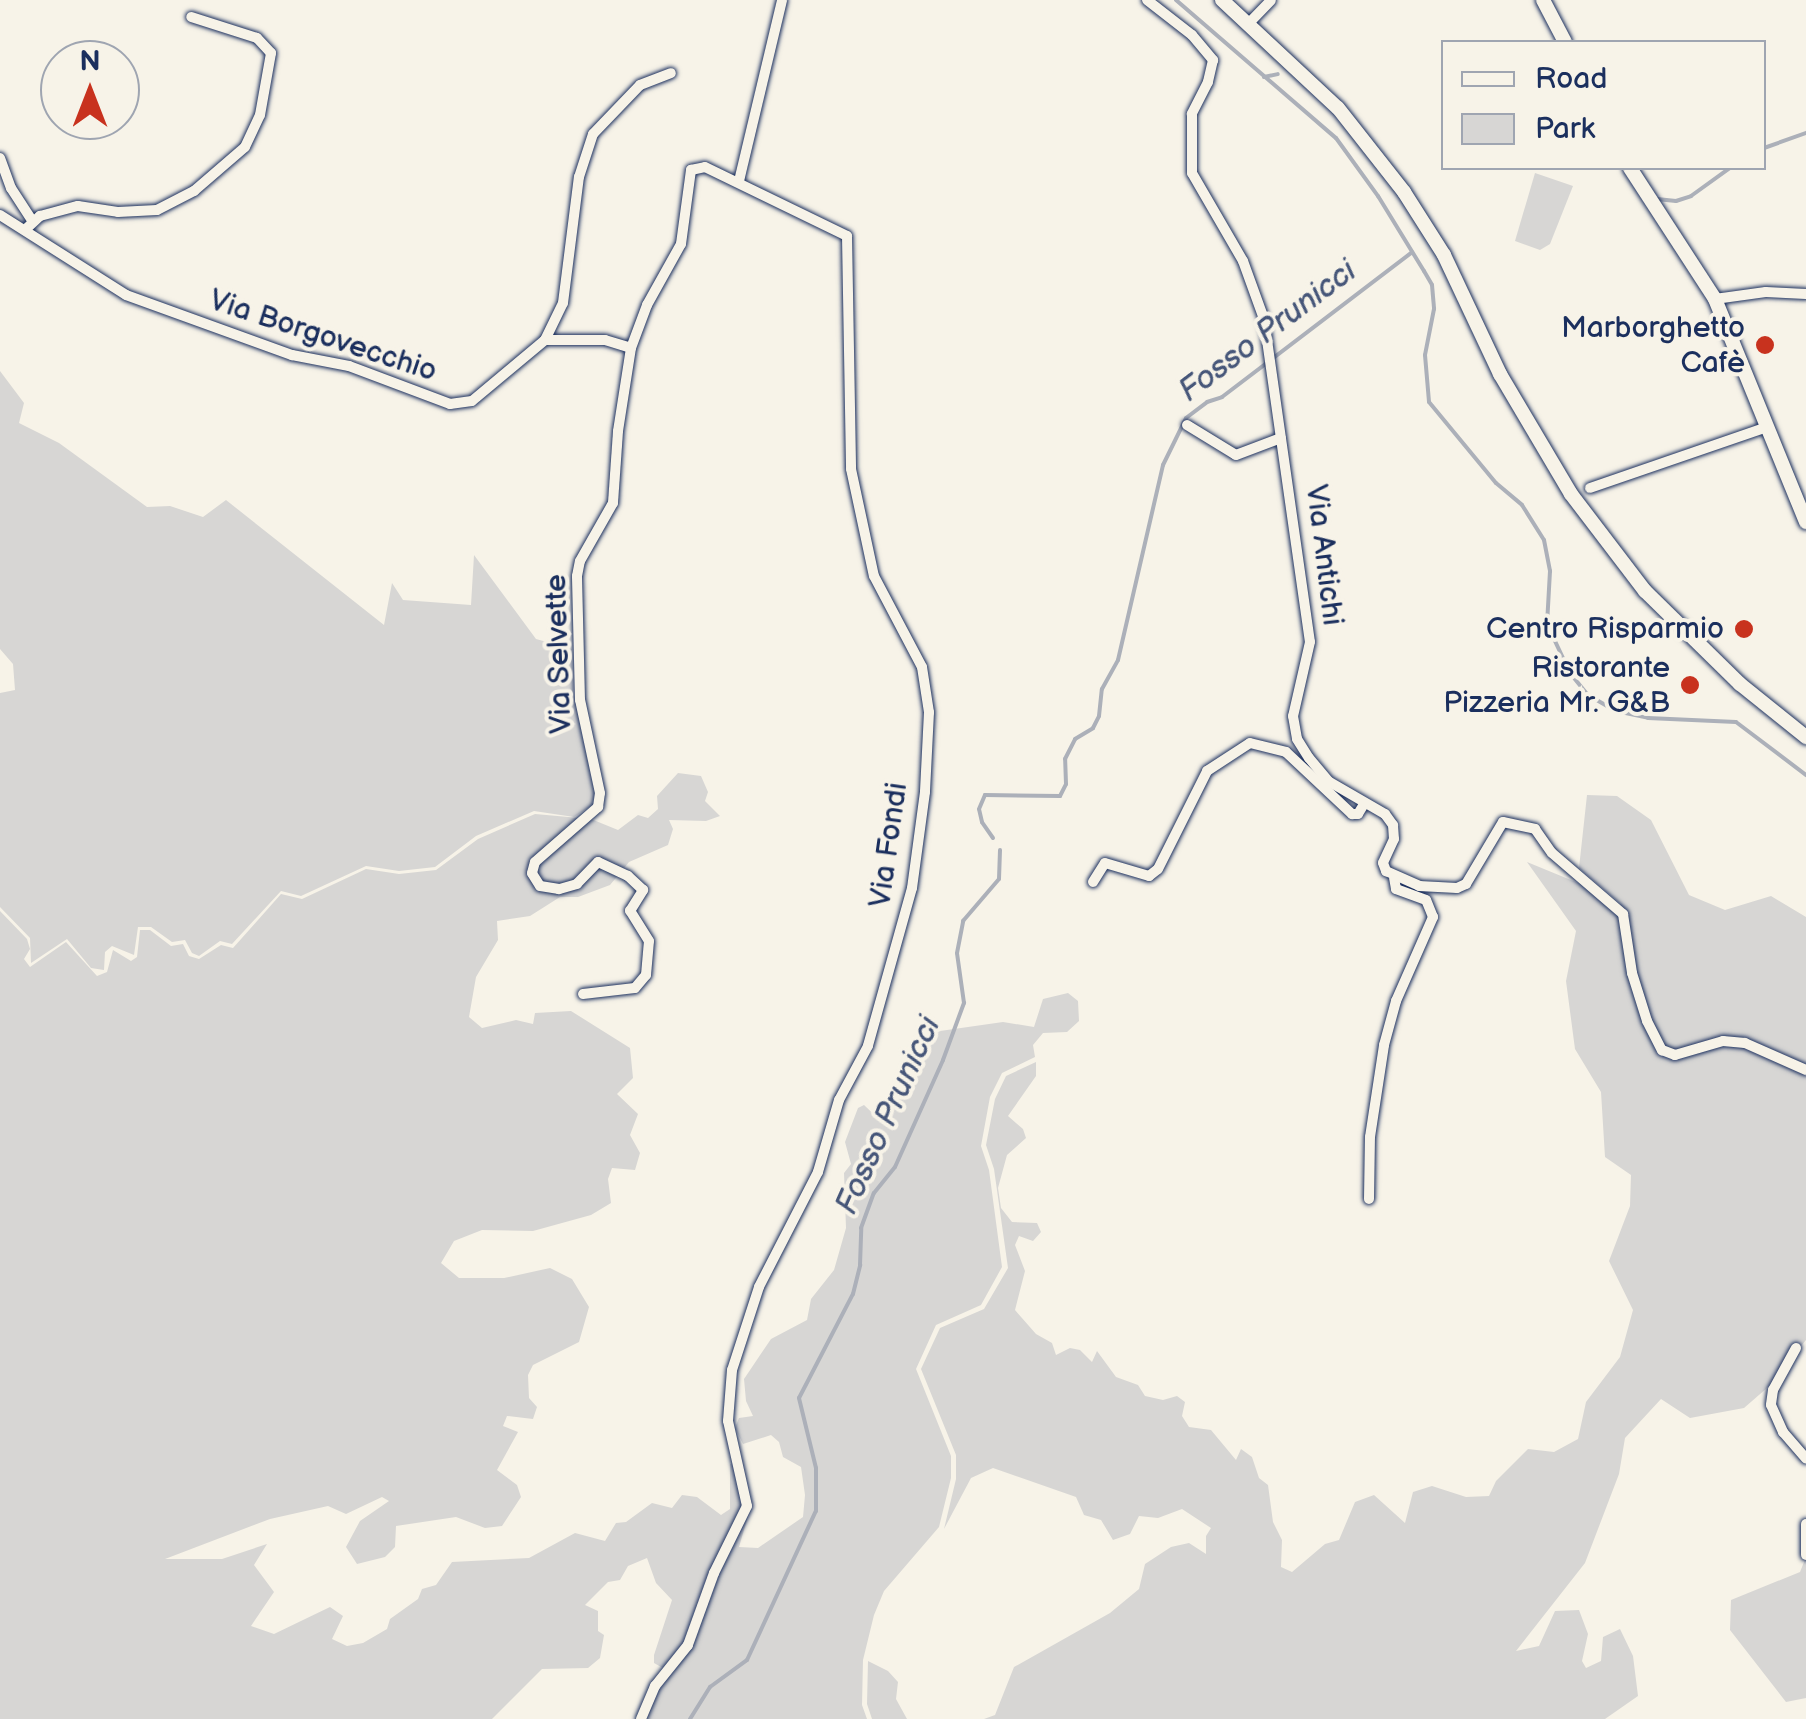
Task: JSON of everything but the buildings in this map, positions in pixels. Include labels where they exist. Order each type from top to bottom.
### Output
[{"type":"main road","points":[[1222,0],[1338,108],[1404,192],[1444,255],[1500,374],[1561,476],[1645,591],[1740,684],[1806,737]]},
{"type":"main road","points":[[1543,0],[1564,40]]},
{"type":"main road","points":[[1631,170],[1715,299],[1806,522]]},
{"type":"street","points":[[671,74],[640,85],[593,134],[579,176],[563,303],[546,340],[605,340],[631,348],[648,305],[681,244],[690,170],[705,167],[739,181],[782,0]]},
{"type":"street","name":"Via Antichi","points":[[1147,0],[1192,35],[1213,60],[1208,82],[1192,114],[1192,174],[1256,290],[1271,355],[1310,642],[1294,728],[1328,781],[1385,814],[1393,826],[1394,839],[1382,863],[1394,878]]},
{"type":"street","points":[[1250,22],[1271,0]]},
{"type":"street","points":[[0,158],[30,225],[78,206],[118,212],[157,210],[194,190],[245,147],[260,115],[271,52],[257,38],[191,17]]},
{"type":"street","name":"Via Fondi","points":[[641,1719],[656,1686],[688,1644],[714,1573],[747,1506],[728,1422],[732,1370],[759,1288],[818,1172],[839,1100],[868,1046],[912,888],[926,792],[929,712],[922,667],[874,576],[851,469],[847,236],[739,181]]},
{"type":"street","name":"Via Borgovecchio","points":[[0,215],[30,225],[126,295],[292,356],[349,366],[450,404],[472,401],[546,340]]},
{"type":"street","points":[[1715,299],[1766,292],[1806,294]]},
{"type":"street","name":"Via Selvette","points":[[583,994],[635,988],[646,975],[649,941],[630,911],[643,890],[610,864],[598,862],[577,884],[559,889],[540,886],[532,874],[535,862],[591,818],[600,794],[580,700],[577,576],[580,561],[614,503],[611,490],[631,348]]},
{"type":"street","points":[[1187,426],[1236,455],[1281,438]]},
{"type":"street","points":[[1590,488],[1768,428]]},
{"type":"street","points":[[1093,882],[1104,863],[1149,876],[1158,869],[1207,771],[1250,743],[1286,752],[1352,814],[1358,814],[1364,804]]},
{"type":"street","points":[[1369,1198],[1370,1137],[1384,1045],[1396,1001],[1432,917],[1426,900],[1396,888],[1394,878],[1419,886],[1458,888],[1466,884],[1504,822],[1535,828],[1552,853],[1623,914],[1632,973],[1647,1021],[1662,1050],[1675,1054],[1724,1041],[1745,1043],[1806,1070]]},
{"type":"street","points":[[1796,1348],[1773,1390],[1771,1405],[1782,1432],[1806,1458]]},
{"type":"street","points":[[1806,1524],[1806,1556]]},
{"type":"green space","points":[[1535,173],[1573,186],[1550,244],[1540,250],[1515,241]]},
{"type":"green space","points":[[0,371],[24,403],[19,423],[59,443],[147,507],[170,506],[203,517],[226,500],[384,625],[392,583],[403,600],[471,605],[474,555],[536,639],[572,649],[573,691],[595,795],[591,806],[574,817],[534,811],[476,836],[435,867],[399,871],[366,866],[301,896],[281,891],[232,944],[220,941],[199,956],[192,953],[185,940],[172,942],[151,927],[138,927],[134,955],[112,946],[105,952],[104,970],[91,968],[67,939],[31,963],[30,938],[0,907],[0,693],[15,690],[13,664],[0,649]]},
{"type":"green space","points":[[678,773],[701,776],[708,792],[705,801],[720,816],[706,821],[669,820],[673,829],[668,845],[629,862],[610,885],[578,897],[560,897],[530,916],[497,921],[498,940],[476,977],[469,1017],[482,1028],[516,1020],[533,1024],[535,1013],[571,1011],[630,1048],[633,1078],[617,1094],[638,1114],[630,1135],[640,1153],[635,1170],[612,1168],[608,1179],[611,1203],[591,1215],[533,1231],[482,1230],[454,1241],[441,1263],[459,1278],[504,1278],[550,1268],[572,1279],[589,1307],[579,1342],[533,1365],[528,1375],[529,1398],[537,1407],[533,1419],[507,1416],[503,1426],[518,1432],[497,1470],[517,1485],[521,1497],[502,1526],[485,1528],[456,1517],[396,1526],[395,1547],[385,1557],[357,1564],[346,1547],[360,1521],[389,1501],[382,1497],[346,1514],[328,1506],[270,1519],[165,1559],[222,1559],[267,1544],[254,1565],[274,1592],[251,1626],[274,1634],[330,1607],[343,1616],[332,1639],[347,1646],[363,1643],[387,1629],[390,1619],[418,1599],[422,1589],[436,1585],[452,1562],[529,1558],[575,1533],[605,1541],[616,1523],[626,1522],[652,1503],[672,1508],[682,1495],[697,1497],[721,1515],[730,1509],[730,1464],[742,1460],[749,1513],[739,1547],[758,1548],[803,1517],[805,1495],[801,1467],[783,1457],[779,1442],[771,1435],[743,1444],[735,1428],[739,1418],[753,1416],[746,1401],[744,1379],[771,1339],[807,1320],[811,1299],[834,1270],[846,1228],[844,1173],[851,1164],[845,1142],[858,1108],[864,1105],[887,1127],[891,1121],[885,1113],[890,1102],[922,1061],[933,1032],[1003,1022],[1034,1027],[1043,999],[1068,993],[1078,1001],[1079,1021],[1067,1032],[1043,1033],[1033,1045],[1035,1057],[1002,1073],[990,1097],[981,1146],[989,1170],[1002,1267],[981,1305],[936,1325],[916,1369],[951,1456],[951,1478],[939,1527],[884,1591],[874,1615],[863,1660],[862,1705],[867,1719],[637,1719],[649,1686],[663,1668],[654,1663],[654,1655],[672,1600],[656,1583],[647,1558],[628,1566],[620,1580],[608,1582],[585,1605],[598,1611],[598,1631],[604,1635],[600,1658],[588,1668],[542,1669],[492,1719],[0,1719],[0,911],[27,939],[30,949],[24,959],[30,967],[66,942],[97,976],[107,972],[113,950],[131,961],[137,957],[140,930],[150,930],[171,946],[183,944],[189,956],[199,959],[221,945],[233,948],[281,894],[302,899],[366,869],[399,874],[436,870],[478,839],[535,814],[591,819],[618,830],[638,815],[648,818],[658,809],[657,796]]},
{"type":"green space","points":[[1587,795],[1617,796],[1651,820],[1689,895],[1725,910],[1771,896],[1806,917],[1806,1340],[1767,1388],[1744,1408],[1690,1418],[1661,1399],[1625,1438],[1619,1474],[1585,1563],[1516,1651],[1539,1646],[1555,1611],[1579,1610],[1588,1634],[1582,1661],[1586,1668],[1601,1661],[1603,1637],[1620,1629],[1633,1656],[1638,1696],[1605,1719],[984,1719],[995,1715],[1014,1667],[1110,1613],[1139,1589],[1145,1564],[1171,1547],[1189,1543],[1206,1554],[1206,1536],[1211,1528],[1182,1509],[1158,1518],[1139,1516],[1130,1534],[1113,1540],[1101,1520],[1084,1515],[1076,1497],[993,1468],[971,1478],[944,1529],[956,1479],[956,1455],[921,1369],[940,1328],[984,1309],[1008,1268],[994,1169],[986,1145],[995,1099],[1006,1076],[1036,1062],[1036,1076],[1008,1116],[1023,1129],[1026,1138],[1007,1155],[998,1188],[1001,1208],[1012,1222],[1037,1223],[1041,1232],[1033,1241],[1019,1236],[1015,1245],[1025,1271],[1015,1310],[1036,1334],[1052,1343],[1056,1355],[1070,1348],[1080,1350],[1092,1362],[1097,1351],[1116,1377],[1138,1385],[1145,1396],[1163,1400],[1177,1396],[1185,1402],[1182,1416],[1189,1427],[1211,1430],[1236,1460],[1241,1449],[1252,1457],[1259,1478],[1268,1485],[1273,1522],[1282,1540],[1281,1567],[1292,1572],[1325,1544],[1339,1540],[1355,1502],[1374,1495],[1405,1523],[1413,1492],[1432,1486],[1466,1497],[1489,1496],[1496,1481],[1528,1449],[1554,1452],[1578,1439],[1586,1402],[1620,1357],[1633,1310],[1609,1261],[1630,1206],[1631,1175],[1605,1157],[1601,1092],[1575,1049],[1566,981],[1576,931],[1527,862],[1583,885],[1612,910],[1621,904],[1579,868]]},
{"type":"green space","points":[[1806,1557],[1806,1698],[1786,1702],[1730,1630],[1731,1600],[1800,1572]]},
{"type":"green space","points":[[868,1661],[888,1671],[898,1682],[896,1699],[907,1719],[872,1719],[867,1704]]},
{"type":"waterway","points":[[1176,0],[1336,138],[1378,196],[1424,271],[1432,285],[1434,309],[1425,355],[1429,402],[1496,483],[1522,505],[1544,540],[1550,571],[1547,624],[1570,673],[1588,695],[1616,711],[1648,718],[1736,722],[1806,775]]},
{"type":"waterway","points":[[1264,77],[1278,74]]},
{"type":"waterway","points":[[1766,147],[1806,133]]},
{"type":"waterway","points":[[1657,199],[1676,201],[1691,196],[1727,170]]},
{"type":"waterway","name":"Fosso Prunicci","points":[[993,838],[979,809],[985,795],[1060,796],[1066,784],[1065,759],[1075,739],[1093,728],[1099,716],[1102,689],[1118,660],[1163,465],[1186,418],[1207,402],[1222,397],[1412,252]]},
{"type":"waterway","name":"Fosso Prunicci","points":[[690,1719],[710,1687],[747,1660],[816,1511],[816,1468],[799,1398],[853,1294],[860,1265],[861,1228],[874,1193],[895,1167],[964,1003],[957,953],[963,921],[999,879],[1000,850]]},
{"type":"place","name":"Marborghetto Cafè","points":[[1765,345]]},
{"type":"place","name":"Centro Risparmio","points":[[1744,629]]},
{"type":"place","name":"Ristorante Pizzeria Mr. G&B","points":[[1690,685]]}]
